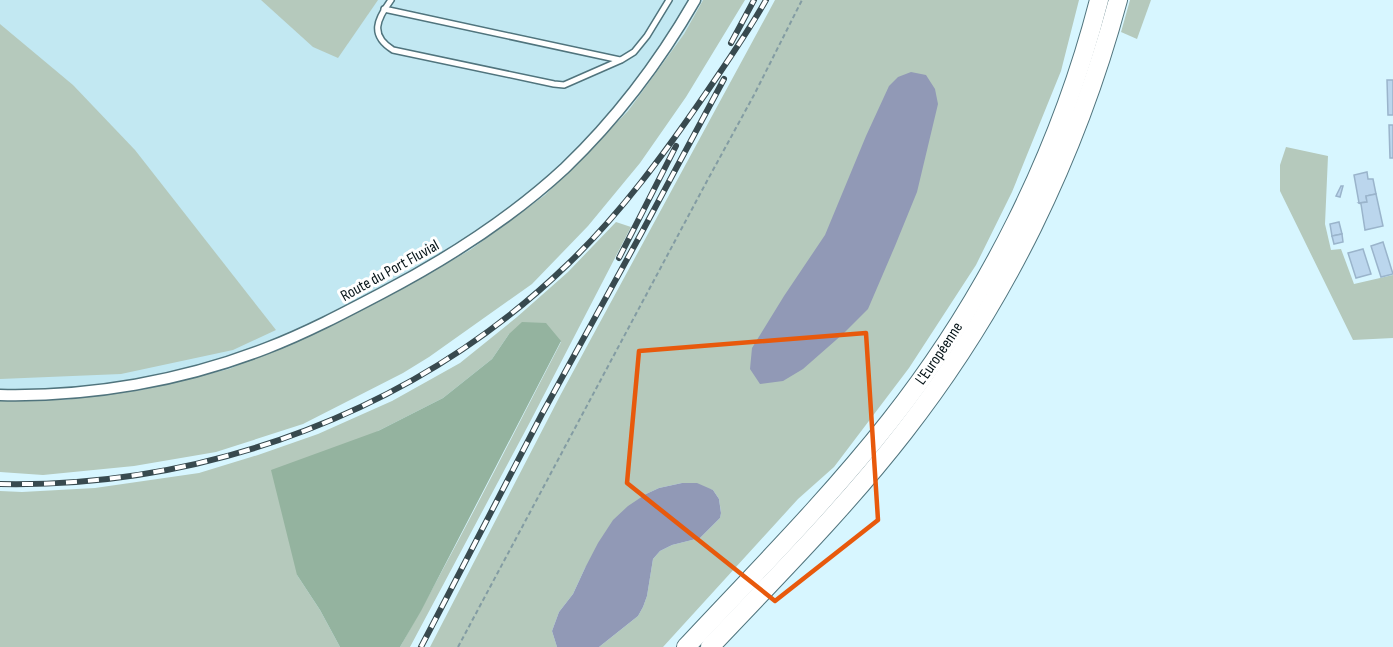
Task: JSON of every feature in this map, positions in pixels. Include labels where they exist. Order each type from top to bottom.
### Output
[{"type":"highway","name":"L'Européenne","points":[[686,647],[818,506],[863,454],[912,392],[958,325],[1003,245],[1033,185],[1068,100],[1099,0]]},
{"type":"highway","name":"L'Européenne","points":[[710,647],[881,460],[925,405],[970,339],[1013,264],[1050,191],[1097,70],[1118,0]]},
{"type":"street","name":"Route du Port Fluvial","points":[[0,395],[65,393],[110,388],[168,378],[211,367],[265,349],[308,331],[418,274],[489,230],[573,160],[633,92],[673,37],[695,0]]},
{"type":"lane","points":[[391,0],[377,24],[379,36],[386,46],[393,50],[564,85],[621,60],[639,47],[669,0]]},
{"type":"lane","points":[[384,9],[621,60]]},
{"type":"path","points":[[458,647],[754,95],[802,0]]},
{"type":"highlighted area","points":[[866,333],[878,520],[775,601],[627,483],[639,351]]},
{"type":"shaded area","points":[[0,0],[703,0],[684,34],[628,111],[545,195],[470,250],[421,278],[344,319],[229,369],[142,390],[64,400],[0,400]]},
{"type":"shaded area","points":[[911,72],[926,75],[935,89],[938,104],[917,192],[868,309],[803,369],[783,381],[760,384],[750,369],[752,348],[825,235],[889,86],[898,77]]},
{"type":"shaded area","points":[[682,483],[697,483],[713,490],[719,499],[720,518],[700,538],[672,545],[660,551],[653,559],[647,596],[638,616],[599,647],[557,647],[552,631],[559,612],[573,594],[598,543],[613,520],[646,494],[659,488]]},
{"type":"green space","points":[[261,0],[378,0],[338,58],[313,47]]},
{"type":"green space","points":[[703,0],[745,0],[686,97],[640,163],[588,226],[532,284],[429,357],[403,373],[303,424],[216,452],[134,466],[43,475],[0,472],[0,400],[64,400],[142,390],[229,369],[344,319],[470,250],[545,195],[628,111],[684,34]]},
{"type":"green space","points":[[775,0],[1079,0],[1061,71],[1012,192],[976,265],[909,368],[834,467],[798,499],[663,647],[599,647],[638,616],[647,596],[653,559],[660,551],[672,545],[700,538],[720,518],[719,499],[713,490],[682,483],[659,488],[646,494],[585,568],[573,594],[559,612],[552,631],[557,647],[430,647],[561,394]]},
{"type":"green space","points":[[1130,0],[1151,0],[1137,39],[1121,32]]},
{"type":"green space","points":[[0,24],[73,85],[135,150],[276,330],[233,350],[121,374],[0,379]]},
{"type":"green space","points":[[1286,147],[1328,156],[1325,224],[1331,250],[1341,249],[1354,284],[1393,275],[1393,338],[1353,340],[1280,191],[1280,165]]},
{"type":"green space","points":[[616,222],[631,227],[410,647],[400,647],[561,342],[509,334],[492,359],[443,398],[378,431],[297,575],[320,610],[340,647],[0,647],[0,491],[95,488],[199,473],[318,434],[392,401],[460,363],[568,272]]},
{"type":"green space","points":[[522,322],[546,323],[561,341],[421,611],[400,647],[340,647],[320,610],[297,575],[271,470],[378,431],[443,398],[492,359],[509,334]]},
{"type":"building","points":[[1387,80],[1393,80],[1393,115],[1388,115]]},
{"type":"building","points":[[1389,125],[1393,125],[1393,158],[1390,158]]},
{"type":"building","points":[[1367,172],[1368,179],[1373,179],[1376,194],[1366,196],[1367,202],[1359,203],[1354,175]]},
{"type":"building","points":[[1343,186],[1340,197],[1336,196]]},
{"type":"building","points":[[1376,194],[1383,226],[1365,230],[1359,203],[1367,202],[1366,196]]},
{"type":"building","points":[[1339,222],[1342,234],[1332,236],[1330,224]]},
{"type":"building","points":[[1342,234],[1343,242],[1334,244],[1332,236]]},
{"type":"building","points":[[1383,242],[1393,274],[1381,277],[1371,246]]},
{"type":"building","points":[[1363,249],[1371,274],[1356,278],[1348,253]]},
{"type":"railway","points":[[731,43],[754,0]]},
{"type":"railway","points":[[0,484],[78,482],[156,472],[232,455],[306,430],[377,399],[445,361],[509,316],[568,264],[606,224],[674,138],[737,47],[766,0]]},
{"type":"railway","points":[[421,647],[542,414],[724,79]]},
{"type":"railway","points":[[619,258],[676,146]]}]
